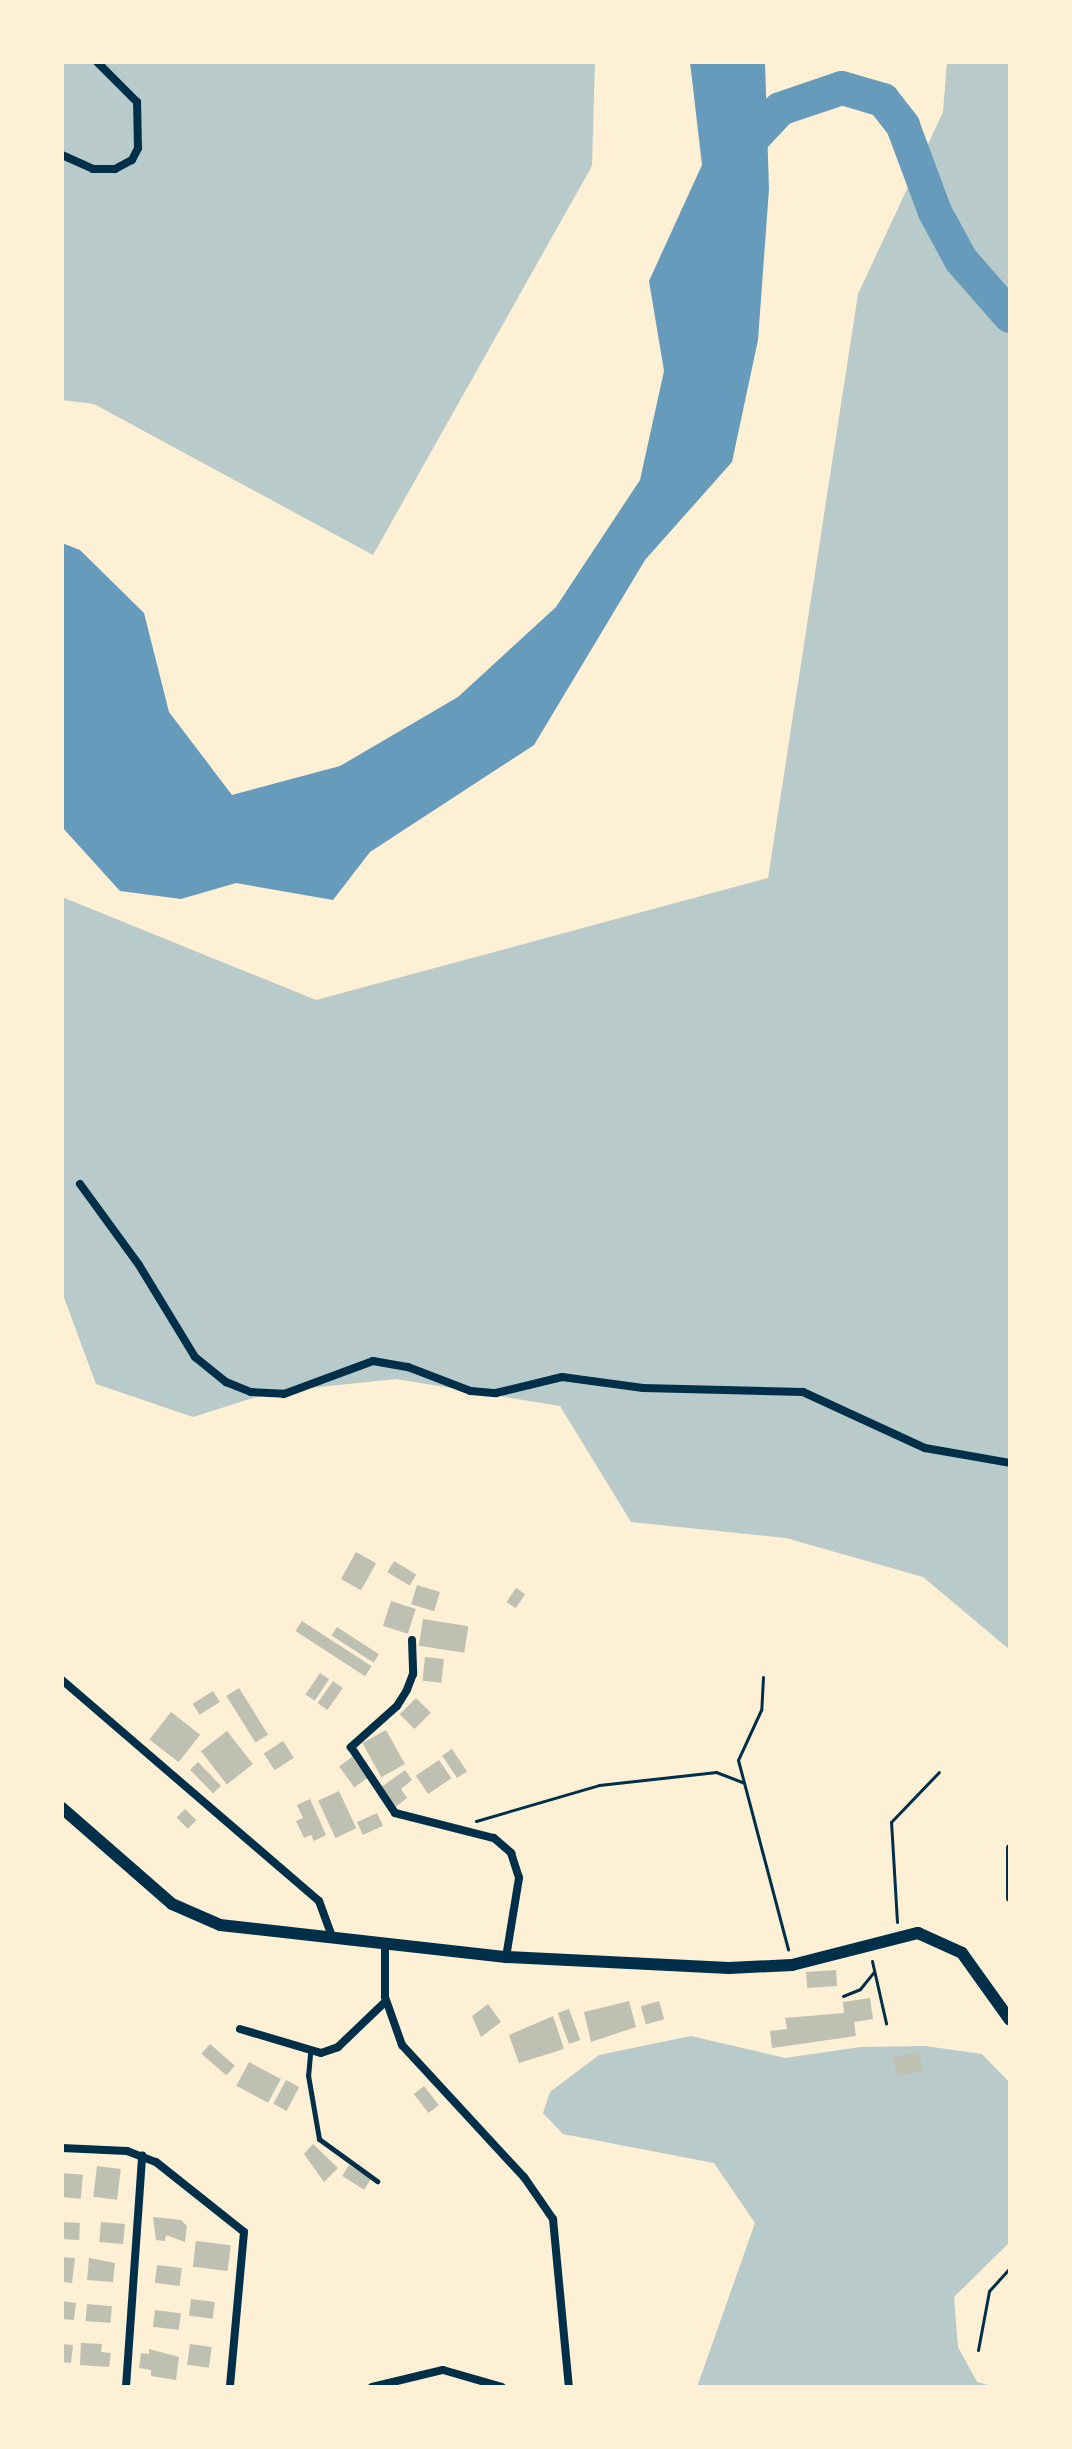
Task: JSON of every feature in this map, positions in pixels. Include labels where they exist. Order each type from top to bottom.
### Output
[{"type":"street","points":[[62,155],[105,170],[132,160],[138,148],[137,102],[97,62]]},
{"type":"street","points":[[80,1184],[139,1265],[195,1357],[226,1382],[251,1392],[284,1394],[373,1361],[408,1367],[471,1391],[496,1393],[562,1377],[643,1388],[803,1392],[925,1448],[1010,1463]]},
{"type":"street","points":[[412,1640],[407,1690],[397,1706],[351,1747],[395,1813],[494,1838],[517,1862],[519,1878],[506,1957]]},
{"type":"street","points":[[62,1680],[319,1901],[333,1939]]},
{"type":"street","points":[[62,1808],[185,1912],[243,1930],[506,1957],[729,1968],[792,1965],[918,1933],[955,1946],[1010,2020]]},
{"type":"street","points":[[1010,1848],[1010,1898]]},
{"type":"street","points":[[385,1946],[386,2001],[397,2035],[414,2061],[549,2211],[569,2387]]},
{"type":"street","points":[[240,2029],[310,2054],[338,2047],[386,2001]]},
{"type":"street","points":[[62,2148],[127,2151],[142,2156],[244,2232],[230,2387]]},
{"type":"street","points":[[126,2387],[142,2156]]},
{"type":"street","points":[[372,2387],[443,2370],[502,2387]]},
{"type":"lane","points":[[310,2054],[308,2075],[319,2139],[377,2181]]},
{"type":"path","points":[[1010,1398],[1010,1455]]},
{"type":"path","points":[[763,1677],[761,1710],[738,1760],[792,1965]]},
{"type":"path","points":[[464,1831],[501,1809],[599,1785],[716,1772],[744,1783]]},
{"type":"path","points":[[898,1938],[891,1822],[939,1772]]},
{"type":"path","points":[[869,1945],[886,2023]]},
{"type":"path","points":[[843,1996],[860,1989],[874,1972]]},
{"type":"path","points":[[978,2350],[989,2291],[1010,2268]]},
{"type":"shaded area","points":[[62,62],[595,62],[592,166],[373,555],[94,404],[62,400]]},
{"type":"shaded area","points":[[947,62],[1010,62],[1010,1650],[923,1577],[786,1538],[631,1522],[560,1406],[396,1379],[272,1392],[193,1417],[96,1384],[62,1292],[62,897],[316,1000],[768,878],[858,294],[943,112]]},
{"type":"shaded area","points":[[691,2036],[785,2058],[860,2047],[925,2046],[982,2054],[1010,2083],[1010,2242],[954,2297],[958,2347],[977,2382],[996,2387],[697,2387],[755,2223],[714,2163],[563,2134],[543,2113],[550,2092],[599,2055]]},
{"type":"water","points":[[690,62],[765,62],[769,189],[758,340],[732,462],[645,560],[534,745],[370,852],[333,900],[236,883],[181,899],[120,891],[62,827],[62,543],[80,550],[144,613],[169,712],[232,795],[340,766],[458,697],[556,607],[640,480],[664,371],[649,281],[702,165]]},
{"type":"building","points":[[356,1552],[376,1563],[361,1590],[341,1579]]},
{"type":"building","points":[[394,1561],[416,1574],[410,1586],[387,1572]]},
{"type":"building","points":[[417,1585],[440,1592],[434,1611],[411,1604]]},
{"type":"building","points":[[516,1588],[525,1594],[516,1608],[506,1602]]},
{"type":"building","points":[[391,1601],[416,1609],[408,1634],[383,1626]]},
{"type":"building","points":[[423,1619],[468,1626],[464,1653],[419,1646]]},
{"type":"building","points":[[302,1621],[372,1666],[365,1676],[295,1631]]},
{"type":"building","points":[[337,1627],[379,1654],[373,1663],[332,1635]]},
{"type":"building","points":[[425,1657],[444,1659],[441,1683],[422,1681]]},
{"type":"building","points":[[320,1673],[329,1679],[315,1701],[305,1695]]},
{"type":"building","points":[[333,1681],[343,1688],[327,1710],[318,1703]]},
{"type":"building","points":[[239,1688],[268,1735],[255,1743],[226,1696]]},
{"type":"building","points":[[213,1691],[220,1702],[200,1715],[193,1704]]},
{"type":"building","points":[[416,1698],[431,1713],[415,1729],[400,1714]]},
{"type":"building","points":[[171,1712],[200,1735],[179,1762],[149,1740]]},
{"type":"building","points":[[386,1730],[405,1764],[381,1777],[362,1743]]},
{"type":"building","points":[[227,1731],[253,1764],[227,1784],[201,1751]]},
{"type":"building","points":[[283,1741],[294,1758],[275,1770],[264,1754]]},
{"type":"building","points":[[452,1749],[467,1771],[457,1778],[442,1756]]},
{"type":"building","points":[[352,1757],[367,1778],[354,1787],[339,1766]]},
{"type":"building","points":[[439,1760],[451,1778],[428,1794],[416,1776]]},
{"type":"building","points":[[198,1762],[221,1786],[213,1793],[190,1770]]},
{"type":"building","points":[[405,1770],[412,1780],[401,1789],[407,1798],[394,1808],[380,1788]]},
{"type":"building","points":[[339,1791],[356,1828],[335,1838],[318,1801]]},
{"type":"building","points":[[310,1799],[326,1835],[314,1841],[311,1835],[304,1838],[296,1821],[303,1818],[297,1805]]},
{"type":"building","points":[[185,1809],[196,1820],[188,1829],[177,1817]]},
{"type":"building","points":[[377,1813],[383,1826],[363,1835],[357,1822]]},
{"type":"building","points":[[836,1970],[837,1986],[807,1988],[806,1972]]},
{"type":"building","points":[[870,1998],[873,2019],[854,2022],[856,2036],[772,2048],[770,2031],[787,2029],[785,2018],[844,2013],[843,2002]]},
{"type":"building","points":[[629,2001],[636,2027],[591,2042],[584,2012]]},
{"type":"building","points":[[659,2001],[664,2019],[646,2025],[641,2006]]},
{"type":"building","points":[[488,2004],[501,2022],[481,2037],[472,2016]]},
{"type":"building","points":[[569,2009],[580,2040],[569,2044],[558,2013]]},
{"type":"building","points":[[553,2016],[564,2049],[519,2063],[509,2035]]},
{"type":"building","points":[[210,2044],[235,2066],[226,2075],[201,2054]]},
{"type":"building","points":[[918,2051],[923,2070],[898,2077],[893,2058]]},
{"type":"building","points":[[249,2062],[281,2079],[268,2103],[236,2086]]},
{"type":"building","points":[[286,2080],[299,2087],[287,2111],[273,2104]]},
{"type":"building","points":[[424,2086],[439,2105],[429,2113],[414,2094]]},
{"type":"building","points":[[313,2144],[338,2168],[324,2182],[304,2154]]},
{"type":"building","points":[[349,2165],[371,2179],[364,2190],[342,2176]]},
{"type":"building","points":[[97,2166],[121,2169],[117,2200],[93,2197]]},
{"type":"building","points":[[62,2173],[83,2175],[81,2199],[62,2197]]},
{"type":"building","points":[[153,2217],[181,2220],[187,2226],[185,2242],[166,2235],[165,2241],[156,2240]]},
{"type":"building","points":[[62,2222],[80,2223],[79,2240],[62,2239]]},
{"type":"building","points":[[101,2222],[125,2224],[123,2244],[99,2242]]},
{"type":"building","points":[[196,2241],[231,2245],[228,2271],[193,2267]]},
{"type":"building","points":[[62,2257],[75,2258],[72,2283],[62,2282]]},
{"type":"building","points":[[89,2258],[115,2263],[113,2282],[87,2280]]},
{"type":"building","points":[[157,2265],[182,2268],[180,2286],[155,2283]]},
{"type":"building","points":[[191,2299],[215,2302],[213,2319],[189,2316]]},
{"type":"building","points":[[62,2301],[76,2303],[74,2320],[62,2319]]},
{"type":"building","points":[[87,2304],[112,2306],[110,2323],[86,2321]]},
{"type":"building","points":[[155,2310],[181,2313],[179,2330],[153,2327]]},
{"type":"building","points":[[81,2343],[102,2344],[101,2352],[111,2353],[109,2367],[80,2365]]},
{"type":"building","points":[[62,2344],[73,2345],[71,2363],[62,2362]]},
{"type":"building","points":[[190,2344],[212,2347],[209,2368],[187,2365]]},
{"type":"building","points":[[149,2349],[179,2357],[176,2380],[151,2376],[151,2370],[139,2368],[141,2353],[149,2354]]},
{"type":"waterway","points":[[739,153],[780,109],[842,88],[883,100],[903,126],[935,212],[961,260],[1010,316]]}]
